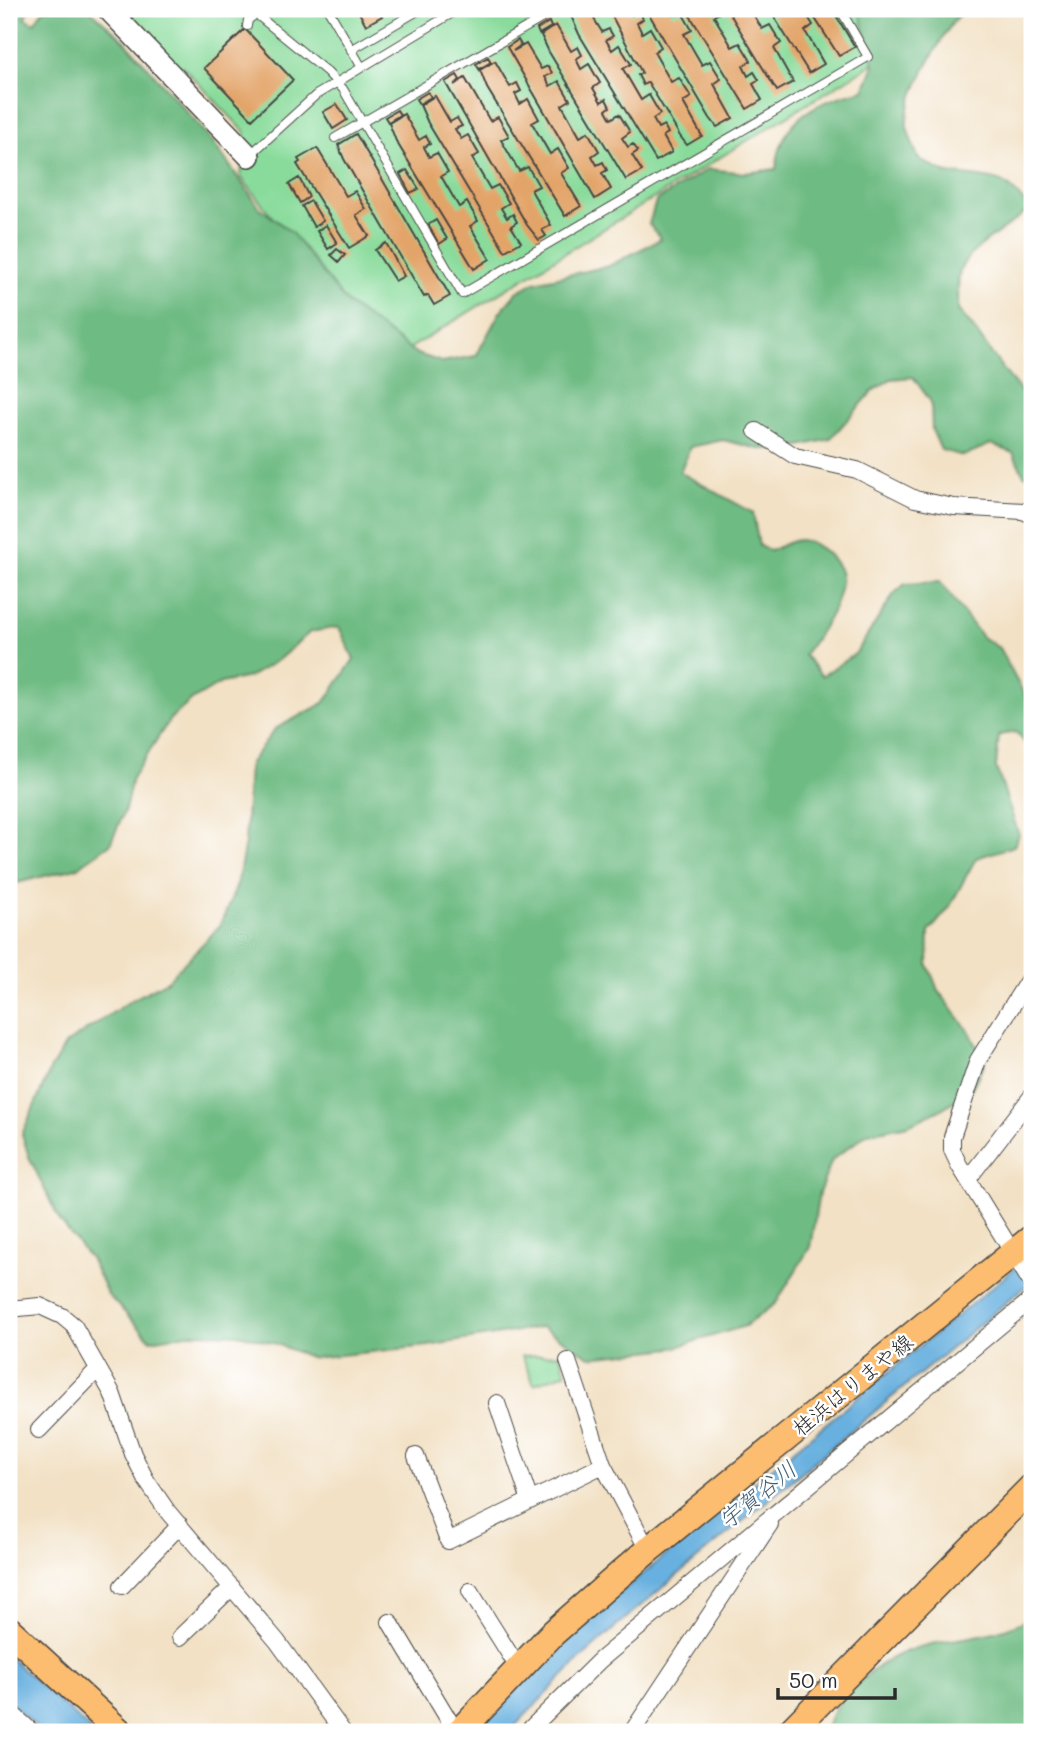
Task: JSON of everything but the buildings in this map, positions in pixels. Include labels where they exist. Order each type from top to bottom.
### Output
[{"type":"main road","name":"桂浜はりまや線","points":[[458,1732],[553,1633],[648,1550],[1021,1252]]},
{"type":"main road","points":[[790,1732],[1032,1487]]},
{"type":"main road","points":[[9,1630],[120,1732]]},
{"type":"street","points":[[108,9],[249,156]]},
{"type":"street","points":[[756,431],[795,456],[857,470],[915,499],[954,507],[1023,511],[1032,515]]},
{"type":"street","points":[[1032,974],[978,1060],[952,1137],[953,1150],[968,1179],[998,1224],[1021,1252],[1032,1283]]},
{"type":"street","points":[[968,1179],[1032,1096]]},
{"type":"street","points":[[527,1732],[600,1660],[1032,1299]]},
{"type":"street","points":[[9,1309],[40,1306],[62,1316],[74,1326],[112,1393],[133,1454],[146,1480],[343,1732]]},
{"type":"street","points":[[568,1361],[603,1465],[648,1550]]},
{"type":"street","points":[[39,1430],[97,1370]]},
{"type":"street","points":[[497,1403],[530,1501]]},
{"type":"street","points":[[416,1456],[448,1541],[603,1465]]},
{"type":"street","points":[[632,1732],[781,1507]]},
{"type":"street","points":[[122,1586],[180,1525]]},
{"type":"street","points":[[180,1637],[232,1587]]},
{"type":"street","points":[[470,1591],[519,1669]]},
{"type":"street","points":[[390,1622],[458,1732]]},
{"type":"street","points":[[9,1711],[32,1732]]},
{"type":"lane","points":[[328,9],[361,66]]},
{"type":"lane","points":[[351,50],[421,9]]},
{"type":"lane","points":[[249,156],[316,95],[458,9]]},
{"type":"lane","points":[[335,138],[558,9]]},
{"type":"lane","points":[[247,26],[248,20],[256,14],[337,82],[462,294],[868,57],[840,9]]},
{"type":"green space","points":[[9,9],[29,9],[25,18],[34,23],[44,9],[89,9],[125,41],[213,142],[260,208],[291,232],[347,303],[417,354],[442,362],[476,356],[500,312],[517,292],[535,282],[609,266],[661,239],[649,224],[656,201],[708,169],[745,173],[776,169],[786,136],[804,114],[831,100],[864,90],[874,65],[859,9],[963,9],[936,49],[918,83],[907,127],[918,158],[944,172],[984,177],[1002,183],[1011,188],[1029,209],[975,251],[962,266],[958,281],[958,310],[1016,385],[1025,395],[1032,393],[1032,476],[1024,475],[1013,453],[991,444],[963,456],[941,450],[932,430],[931,402],[913,377],[891,379],[873,391],[830,439],[791,448],[759,449],[723,440],[690,447],[680,472],[753,513],[759,546],[770,551],[792,541],[807,541],[822,549],[834,561],[841,576],[836,603],[804,655],[822,676],[856,653],[894,594],[905,584],[940,582],[982,637],[999,648],[1032,709],[1032,751],[1016,732],[999,735],[996,767],[1019,835],[1014,846],[976,858],[949,908],[929,932],[928,965],[938,990],[971,1034],[985,1063],[971,1090],[938,1111],[908,1125],[868,1133],[832,1160],[819,1193],[810,1247],[776,1303],[745,1326],[673,1348],[590,1357],[542,1327],[428,1346],[312,1358],[274,1343],[238,1334],[193,1333],[151,1340],[108,1295],[91,1260],[60,1221],[29,1157],[22,1134],[51,1068],[66,1044],[130,1001],[167,981],[220,926],[237,885],[245,843],[249,764],[275,729],[324,703],[354,659],[339,627],[310,632],[278,660],[249,677],[221,683],[192,700],[170,719],[132,778],[125,810],[110,844],[76,868],[9,885]]},
{"type":"green space","points":[[118,9],[860,9],[880,59],[386,363],[241,177],[245,132],[182,66],[172,67]]},
{"type":"green space","points":[[560,1354],[566,1373],[534,1384],[522,1356]]},
{"type":"green space","points":[[1032,1616],[1032,1732],[820,1732],[827,1725],[839,1702],[853,1687],[894,1657],[928,1645],[999,1631]]},
{"type":"water","name":"宇賀谷川","points":[[1032,1254],[1032,1281],[632,1613],[582,1657],[509,1732],[474,1732],[565,1638]]},
{"type":"water","points":[[9,1657],[93,1732],[42,1732],[9,1702]]}]
